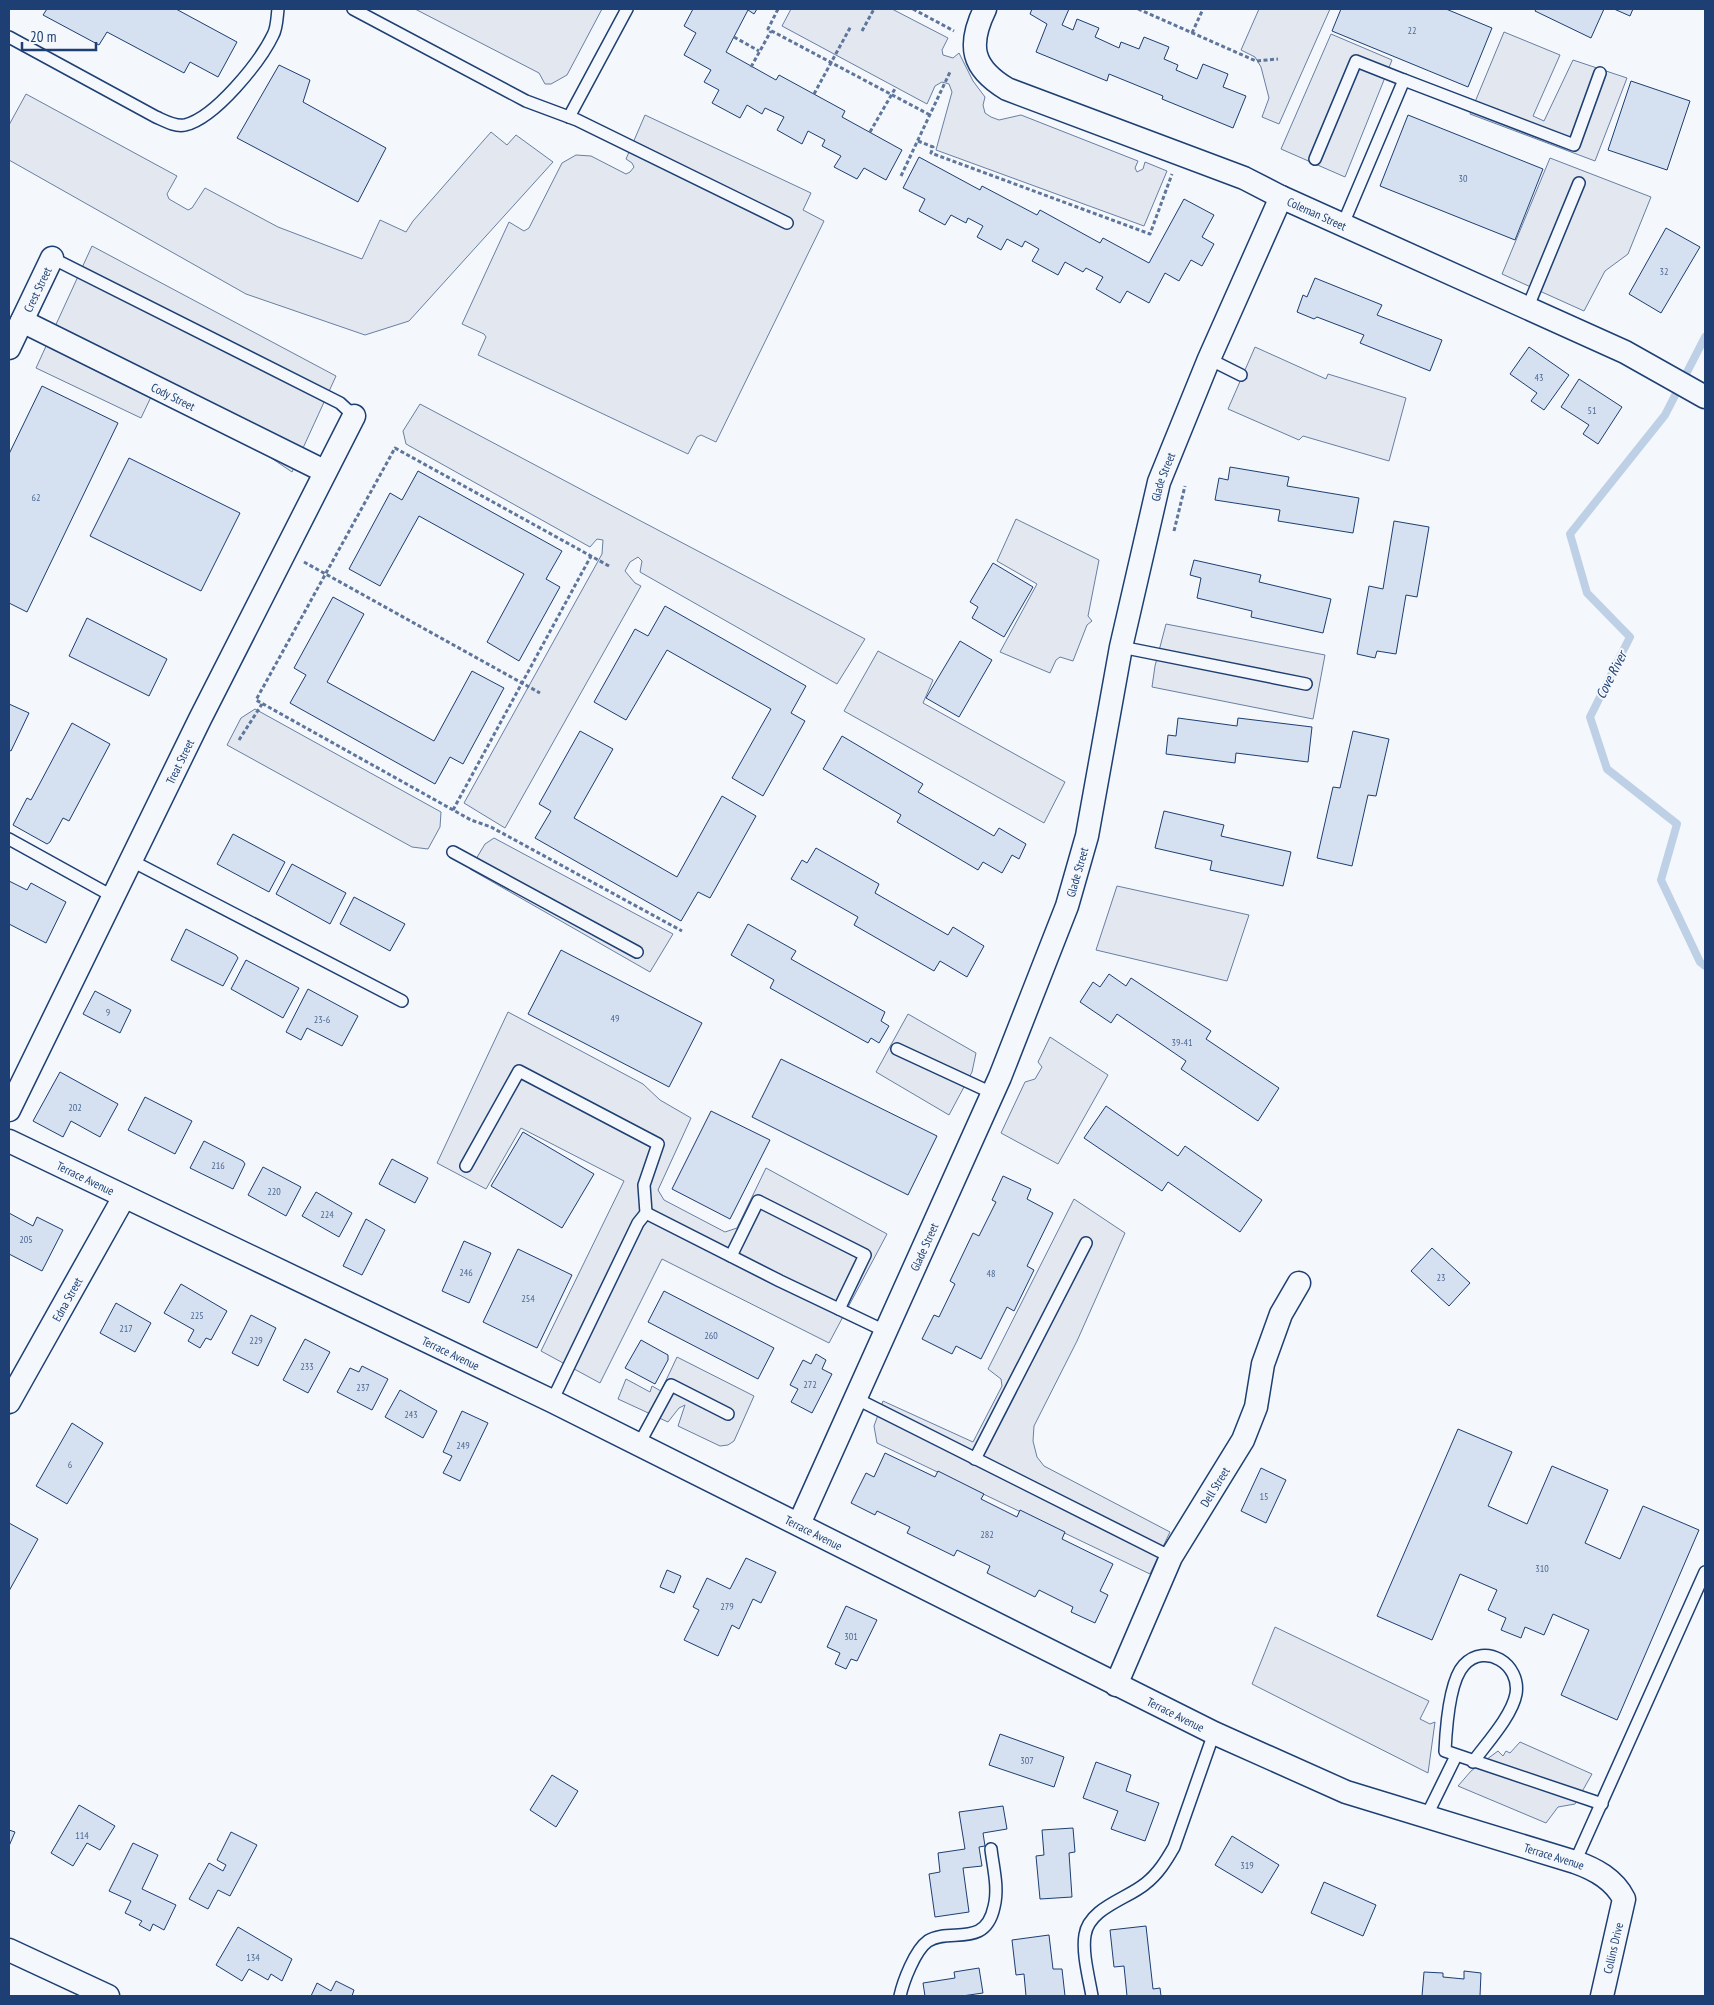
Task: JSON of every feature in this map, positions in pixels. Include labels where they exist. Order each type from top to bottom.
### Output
[{"type":"street","points":[[974,38],[985,9]]},
{"type":"street","name":"Coleman Street","points":[[974,38],[975,55],[982,68],[993,80],[1007,89],[1244,178],[1281,197],[1625,352],[1688,388]]},
{"type":"street","name":"Glade Street","points":[[799,1524],[992,1093],[1068,906],[1094,803],[1121,647],[1158,482],[1209,359],[1281,197]]},
{"type":"street","name":"Crest Street","points":[[9,348],[52,258]]},
{"type":"street","name":"Cody Street","points":[[22,321],[324,471]]},
{"type":"street","name":"Treat Street","points":[[9,1110],[112,896],[132,861],[324,471],[354,416]]},
{"type":"street","name":"Terrace Avenue","points":[[9,1141],[552,1401],[638,1446],[799,1524],[1214,1733],[1346,1792],[1575,1862],[1605,1876],[1619,1888],[1624,1899]]},
{"type":"street","name":"Edna Street","points":[[9,1402],[124,1197]]},
{"type":"street","name":"Dell Street","points":[[1116,1685],[1171,1557],[1243,1440],[1256,1406],[1263,1364],[1281,1314],[1299,1283]]},
{"type":"street","name":"Collins Drive","points":[[1602,1996],[1624,1899]]},
{"type":"street","points":[[9,1950],[108,1996]]},
{"type":"lane","points":[[9,36],[156,117],[170,123],[184,125],[213,109],[247,73],[274,34],[278,9]]},
{"type":"lane","points":[[353,9],[526,101],[569,117],[787,223]]},
{"type":"lane","points":[[569,117],[627,9]]},
{"type":"lane","points":[[1315,159],[1356,61],[1574,145],[1600,73]]},
{"type":"lane","points":[[1343,224],[1404,80]]},
{"type":"lane","points":[[1527,309],[1579,183]]},
{"type":"lane","points":[[52,258],[340,403],[354,416]]},
{"type":"lane","points":[[1209,359],[1241,375]]},
{"type":"lane","points":[[1121,647],[1306,684]]},
{"type":"lane","points":[[9,839],[112,896]]},
{"type":"lane","points":[[453,852],[636,952]]},
{"type":"lane","points":[[132,861],[402,1001]]},
{"type":"lane","points":[[898,1048],[992,1093]]},
{"type":"lane","points":[[466,1166],[519,1071],[658,1144],[644,1185],[646,1212],[638,1223],[552,1401]]},
{"type":"lane","points":[[731,1256],[758,1201],[865,1255],[839,1309]]},
{"type":"lane","points":[[646,1212],[731,1256],[885,1331]]},
{"type":"lane","points":[[975,1458],[1086,1242]]},
{"type":"lane","points":[[638,1446],[671,1385],[728,1414]]},
{"type":"lane","points":[[855,1398],[1171,1557]]},
{"type":"lane","points":[[1575,1862],[1705,1572]]},
{"type":"lane","points":[[1473,1762],[1510,1709],[1516,1695],[1514,1674],[1503,1661],[1495,1657],[1482,1655],[1463,1666],[1456,1678],[1447,1724],[1445,1751],[1473,1762],[1602,1804]]},
{"type":"lane","points":[[1092,1996],[1084,1941],[1087,1928],[1096,1915],[1137,1890],[1164,1865],[1174,1847],[1214,1733]]},
{"type":"lane","points":[[1426,1818],[1456,1756]]},
{"type":"lane","points":[[900,1996],[908,1973],[925,1944],[936,1938],[972,1934],[983,1927],[992,1916],[996,1893],[991,1849]]},
{"type":"path","points":[[778,9],[768,29],[930,115]]},
{"type":"path","points":[[862,31],[874,9]]},
{"type":"path","points":[[913,9],[958,33],[974,38]]},
{"type":"path","points":[[1138,9],[1256,61],[1278,58]]},
{"type":"path","points":[[1192,33],[1203,9]]},
{"type":"path","points":[[814,94],[851,26]]},
{"type":"path","points":[[752,67],[771,30]]},
{"type":"path","points":[[734,37],[759,51]]},
{"type":"path","points":[[901,176],[950,72]]},
{"type":"path","points":[[870,132],[896,87]]},
{"type":"path","points":[[918,141],[933,147],[931,153],[1150,234],[1180,154]]},
{"type":"path","points":[[609,566],[395,448],[256,700],[453,810],[491,827],[682,932]]},
{"type":"path","points":[[1172,540],[1186,484]]},
{"type":"path","points":[[453,810],[591,556]]},
{"type":"path","points":[[300,559],[540,693]]},
{"type":"path","points":[[239,740],[262,704]]},
{"type":"shaded area","points":[[415,9],[602,9],[567,75],[551,84],[545,84],[539,73]]},
{"type":"shaded area","points":[[791,9],[892,9],[948,38],[942,50],[943,55],[953,58],[959,53],[973,81],[985,97],[983,105],[985,113],[991,117],[999,120],[1021,115],[1138,161],[1135,168],[1137,172],[1143,169],[1145,162],[1167,171],[1144,226],[936,150],[952,92],[949,84],[942,82],[935,86],[927,104],[782,26]]},
{"type":"shaded area","points":[[1259,9],[1330,9],[1279,124],[1262,117],[1269,98],[1261,67],[1255,57],[1241,50]]},
{"type":"shaded area","points":[[1504,32],[1560,55],[1533,116],[1544,121],[1573,60],[1627,78],[1595,161],[1470,114]]},
{"type":"shaded area","points":[[1331,34],[1392,60],[1345,177],[1281,149]]},
{"type":"shaded area","points":[[26,94],[177,176],[167,194],[169,199],[188,210],[192,208],[205,188],[278,227],[362,259],[380,220],[406,232],[413,221],[491,132],[507,145],[516,135],[553,162],[409,321],[365,335],[246,294],[9,160],[9,125]]},
{"type":"shaded area","points":[[645,115],[811,193],[803,210],[824,221],[716,442],[701,435],[697,437],[688,454],[478,355],[486,337],[484,334],[462,324],[509,222],[524,231],[529,228],[562,163],[576,155],[591,156],[626,174],[630,172],[634,167],[626,159]]},
{"type":"shaded area","points":[[1550,158],[1651,197],[1628,254],[1605,271],[1584,311],[1502,274]]},
{"type":"shaded area","points":[[92,246],[336,376],[292,472],[258,449],[151,397],[141,418],[36,368]]},
{"type":"shaded area","points":[[1255,347],[1326,379],[1328,374],[1406,398],[1389,461],[1303,436],[1299,440],[1228,409]]},
{"type":"shaded area","points":[[420,404],[865,639],[837,684],[640,572],[642,561],[638,557],[630,562],[625,571],[635,583],[641,586],[505,828],[464,803],[602,554],[603,540],[597,539],[590,547],[406,444],[403,431]]},
{"type":"shaded area","points":[[1016,519],[1099,560],[1088,616],[1092,621],[1087,625],[1073,661],[1060,657],[1056,660],[1050,673],[1000,652],[1037,584],[997,561]]},
{"type":"shaded area","points":[[1166,624],[1325,655],[1313,719],[1152,687],[1155,666]]},
{"type":"shaded area","points":[[878,651],[933,680],[923,703],[1065,782],[1044,823],[844,711]]},
{"type":"shaded area","points":[[255,709],[441,812],[440,827],[428,849],[412,847],[227,745],[241,718]]},
{"type":"shaded area","points":[[494,838],[673,934],[650,972],[470,869],[485,844]]},
{"type":"shaded area","points":[[1117,886],[1249,915],[1227,981],[1096,950]]},
{"type":"shaded area","points":[[508,1012],[643,1084],[660,1100],[691,1118],[658,1190],[664,1200],[725,1232],[737,1228],[766,1168],[887,1234],[829,1343],[662,1259],[600,1383],[541,1351],[624,1181],[521,1128],[486,1189],[437,1163]]},
{"type":"shaded area","points":[[908,1014],[976,1053],[972,1072],[949,1115],[876,1072]]},
{"type":"shaded area","points":[[1050,1037],[1108,1075],[1058,1164],[1001,1133],[1025,1082],[1035,1079],[1042,1067],[1038,1062]]},
{"type":"shaded area","points":[[1074,1199],[1125,1233],[1077,1341],[1034,1426],[1033,1441],[1037,1457],[1044,1466],[1170,1532],[1150,1574],[877,1443],[874,1426],[883,1401],[973,1442],[1002,1386],[1001,1379],[988,1369]]},
{"type":"shaded area","points":[[677,1357],[754,1396],[734,1441],[728,1445],[720,1446],[678,1426],[685,1405],[679,1408],[668,1422],[618,1399],[626,1379],[650,1392],[652,1386],[661,1391]]},
{"type":"shaded area","points":[[1275,1627],[1429,1701],[1420,1719],[1430,1724],[1435,1722],[1428,1773],[1252,1684]]},
{"type":"shaded area","points":[[1520,1742],[1592,1774],[1575,1804],[1558,1807],[1546,1823],[1458,1786],[1471,1771],[1498,1751],[1503,1756],[1506,1751],[1510,1753]]},
{"type":"building","points":[[47,9],[176,9],[237,42],[218,77],[190,62],[184,73],[107,32],[99,45],[43,15]]},
{"type":"building","points":[[693,9],[757,9],[754,14],[748,10],[726,52],[776,80],[779,75],[845,111],[842,117],[902,150],[886,180],[864,168],[857,179],[834,167],[841,156],[822,146],[825,140],[808,131],[802,144],[777,130],[784,117],[765,108],[762,114],[747,105],[740,118],[712,103],[719,90],[704,82],[711,70],[684,55],[696,33],[684,26]]},
{"type":"building","points":[[1032,9],[1069,9],[1062,25],[1073,30],[1077,19],[1099,28],[1095,37],[1119,48],[1121,42],[1139,49],[1144,37],[1169,47],[1164,59],[1178,65],[1176,70],[1197,79],[1203,64],[1228,74],[1223,87],[1246,96],[1233,128],[1162,99],[1163,96],[1109,74],[1107,81],[1036,52],[1047,24],[1030,14]]},
{"type":"building","points":[[1341,9],[1446,9],[1492,28],[1468,87],[1332,31]]},
{"type":"building","points":[[1536,9],[1604,9],[1591,38],[1535,11]]},
{"type":"building","points":[[1614,9],[1633,9],[1630,16]]},
{"type":"building","points":[[279,65],[310,80],[303,102],[386,148],[358,202],[237,138]]},
{"type":"building","points":[[1631,81],[1690,101],[1667,170],[1608,150]]},
{"type":"building","points":[[1408,115],[1543,169],[1515,240],[1380,186]]},
{"type":"building","points":[[919,157],[980,190],[982,186],[1037,215],[1040,210],[1100,243],[1103,238],[1149,263],[1184,199],[1214,215],[1202,237],[1214,244],[1202,266],[1191,260],[1179,281],[1165,273],[1149,303],[1127,291],[1120,303],[1096,289],[1103,277],[1086,268],[1083,272],[1065,262],[1058,275],[1032,261],[1039,249],[1025,241],[1022,247],[1007,239],[1001,250],[977,237],[983,226],[968,218],[966,223],[951,215],[945,225],[919,211],[925,199],[903,188]]},
{"type":"building","points":[[1666,228],[1700,247],[1661,313],[1629,294]]},
{"type":"building","points":[[1315,278],[1382,305],[1377,315],[1442,340],[1430,371],[1360,343],[1364,335],[1317,317],[1314,319],[1297,312],[1303,295],[1307,297]]},
{"type":"building","points":[[1529,347],[1569,375],[1544,410],[1531,401],[1537,393],[1510,374]]},
{"type":"building","points":[[1579,379],[1622,407],[1598,444],[1583,434],[1589,425],[1561,407]]},
{"type":"building","points":[[42,386],[118,423],[27,612],[9,603],[9,454]]},
{"type":"building","points":[[129,458],[240,513],[201,591],[90,536]]},
{"type":"building","points":[[1230,467],[1289,477],[1287,486],[1359,498],[1353,533],[1278,521],[1280,510],[1215,500],[1219,478],[1228,480]]},
{"type":"building","points":[[418,471],[562,551],[546,579],[560,587],[519,661],[487,642],[524,574],[419,516],[380,586],[349,569],[390,493],[402,500]]},
{"type":"building","points":[[1394,521],[1429,527],[1417,597],[1406,595],[1396,654],[1377,651],[1375,658],[1357,654],[1369,586],[1383,589]]},
{"type":"building","points":[[1194,560],[1261,575],[1259,582],[1331,599],[1323,633],[1251,617],[1252,611],[1197,598],[1201,578],[1190,575]]},
{"type":"building","points":[[993,563],[1033,587],[1004,637],[972,618],[978,607],[970,602]]},
{"type":"building","points":[[333,597],[364,614],[327,682],[434,741],[472,671],[504,688],[463,764],[450,757],[435,784],[290,703],[306,675],[294,668]]},
{"type":"building","points":[[665,606],[806,686],[791,713],[805,721],[763,796],[732,778],[771,709],[667,650],[626,720],[594,702],[635,629],[648,636]]},
{"type":"building","points":[[87,618],[167,659],[149,696],[69,656]]},
{"type":"building","points":[[960,641],[992,660],[959,717],[926,698]]},
{"type":"building","points":[[9,704],[29,713],[11,751],[9,750]]},
{"type":"building","points":[[1178,718],[1237,726],[1238,718],[1312,727],[1308,762],[1236,753],[1235,763],[1166,754],[1168,735],[1176,736]]},
{"type":"building","points":[[72,723],[110,744],[69,821],[63,818],[50,842],[47,844],[13,825],[27,798],[31,800]]},
{"type":"building","points":[[580,731],[613,749],[574,818],[677,877],[722,796],[756,816],[710,898],[698,892],[681,921],[535,838],[551,811],[539,804]]},
{"type":"building","points":[[1353,731],[1389,739],[1376,796],[1368,795],[1352,866],[1317,858],[1333,787],[1340,788]]},
{"type":"building","points":[[842,736],[923,784],[918,792],[994,836],[999,828],[1026,844],[1019,859],[1012,855],[1002,873],[983,862],[978,870],[897,822],[901,815],[823,769]]},
{"type":"building","points":[[1164,811],[1224,825],[1221,836],[1291,852],[1283,886],[1210,870],[1212,861],[1155,848]]},
{"type":"building","points":[[233,834],[285,862],[269,892],[217,864]]},
{"type":"building","points":[[816,848],[879,884],[875,893],[948,935],[953,927],[984,946],[967,977],[940,961],[934,971],[854,925],[858,917],[791,879],[802,860],[807,863]]},
{"type":"building","points":[[292,864],[346,893],[330,924],[276,894]]},
{"type":"building","points":[[9,881],[27,890],[31,883],[66,902],[46,943],[9,924]]},
{"type":"building","points":[[354,897],[405,924],[390,951],[340,924]]},
{"type":"building","points":[[748,924],[796,951],[791,959],[885,1012],[881,1021],[889,1026],[879,1043],[871,1038],[868,1043],[770,988],[774,980],[731,955]]},
{"type":"building","points":[[186,929],[236,955],[238,958],[223,986],[171,960]]},
{"type":"building","points":[[561,950],[702,1023],[669,1087],[528,1014]]},
{"type":"building","points":[[246,960],[299,988],[283,1018],[231,989]]},
{"type":"building","points":[[1109,974],[1126,986],[1131,978],[1211,1031],[1206,1039],[1279,1088],[1258,1121],[1181,1069],[1186,1061],[1117,1014],[1111,1023],[1080,1002],[1093,982],[1100,987]]},
{"type":"building","points":[[308,989],[358,1016],[342,1046],[307,1028],[301,1040],[286,1032]]},
{"type":"building","points":[[95,991],[131,1010],[120,1033],[83,1014]]},
{"type":"building","points":[[781,1059],[937,1136],[908,1195],[752,1117]]},
{"type":"building","points":[[60,1072],[118,1104],[100,1137],[71,1121],[63,1137],[33,1121]]},
{"type":"building","points":[[145,1097],[192,1121],[175,1154],[128,1130]]},
{"type":"building","points":[[1106,1106],[1178,1156],[1185,1146],[1262,1200],[1240,1232],[1168,1182],[1162,1191],[1084,1138]]},
{"type":"building","points":[[711,1111],[770,1140],[730,1219],[672,1189]]},
{"type":"building","points":[[523,1132],[594,1174],[562,1228],[491,1186]]},
{"type":"building","points":[[204,1141],[243,1161],[245,1164],[233,1189],[190,1168]]},
{"type":"building","points":[[392,1159],[428,1178],[415,1203],[379,1184]]},
{"type":"building","points":[[263,1167],[301,1187],[286,1216],[248,1195]]},
{"type":"building","points":[[1003,1176],[1031,1189],[1027,1199],[1053,1213],[1027,1266],[1034,1270],[1014,1311],[1007,1307],[981,1359],[956,1346],[952,1354],[922,1339],[934,1315],[939,1317],[955,1284],[950,1281],[973,1233],[979,1236],[996,1202],[992,1200]]},
{"type":"building","points":[[316,1192],[352,1213],[339,1237],[302,1216]]},
{"type":"building","points":[[9,1213],[33,1226],[37,1217],[63,1230],[42,1271],[9,1254]]},
{"type":"building","points":[[366,1219],[385,1230],[362,1275],[343,1266]]},
{"type":"building","points":[[464,1241],[491,1253],[469,1303],[442,1291]]},
{"type":"building","points":[[1432,1248],[1470,1283],[1449,1306],[1411,1271]]},
{"type":"building","points":[[518,1249],[572,1275],[537,1348],[483,1322]]},
{"type":"building","points":[[181,1284],[227,1311],[211,1340],[206,1338],[200,1348],[188,1341],[194,1330],[164,1313]]},
{"type":"building","points":[[664,1291],[774,1348],[758,1379],[648,1322]]},
{"type":"building","points":[[116,1303],[151,1323],[135,1352],[100,1333]]},
{"type":"building","points":[[251,1315],[276,1328],[258,1366],[232,1353]]},
{"type":"building","points":[[305,1339],[330,1352],[308,1393],[283,1380]]},
{"type":"building","points":[[641,1340],[668,1355],[668,1360],[655,1384],[625,1368]]},
{"type":"building","points":[[816,1354],[826,1360],[822,1369],[832,1374],[812,1413],[791,1402],[798,1389],[790,1385],[803,1360],[811,1364]]},
{"type":"building","points":[[362,1366],[388,1379],[372,1410],[337,1392],[350,1368],[359,1372]]},
{"type":"building","points":[[400,1390],[437,1411],[423,1438],[385,1417]]},
{"type":"building","points":[[462,1411],[488,1423],[460,1481],[443,1473],[452,1456],[443,1452]]},
{"type":"building","points":[[72,1423],[103,1443],[67,1504],[36,1486]]},
{"type":"building","points":[[1458,1429],[1512,1452],[1488,1506],[1527,1524],[1552,1466],[1608,1490],[1585,1543],[1620,1559],[1643,1506],[1699,1530],[1617,1720],[1561,1695],[1589,1630],[1553,1614],[1544,1635],[1525,1627],[1521,1638],[1501,1630],[1506,1618],[1488,1610],[1497,1590],[1460,1574],[1432,1640],[1377,1616]]},
{"type":"building","points":[[885,1453],[935,1477],[938,1471],[984,1494],[981,1499],[1017,1517],[1020,1510],[1065,1532],[1062,1539],[1113,1564],[1100,1591],[1108,1595],[1095,1623],[1071,1612],[1073,1607],[1039,1590],[1035,1597],[987,1573],[990,1566],[957,1550],[954,1556],[907,1533],[910,1527],[877,1511],[875,1515],[851,1503],[866,1473],[874,1477]]},
{"type":"building","points":[[1261,1468],[1286,1480],[1266,1523],[1241,1511]]},
{"type":"building","points":[[9,1523],[38,1539],[9,1591]]},
{"type":"building","points":[[746,1558],[776,1572],[761,1603],[753,1599],[739,1629],[732,1625],[718,1656],[684,1640],[699,1610],[693,1607],[707,1578],[730,1589]]},
{"type":"building","points":[[667,1570],[681,1576],[674,1593],[660,1587]]},
{"type":"building","points":[[846,1606],[877,1620],[857,1661],[851,1659],[846,1669],[835,1664],[840,1653],[827,1647]]},
{"type":"building","points":[[1000,1734],[1064,1757],[1054,1787],[989,1765]]},
{"type":"building","points":[[1096,1762],[1131,1775],[1126,1791],[1159,1803],[1145,1841],[1111,1829],[1118,1811],[1083,1798]]},
{"type":"building","points":[[552,1775],[578,1791],[556,1827],[530,1810]]},
{"type":"building","points":[[79,1805],[115,1826],[100,1850],[87,1843],[73,1866],[51,1853]]},
{"type":"building","points":[[1003,1806],[1007,1829],[983,1833],[985,1846],[979,1847],[982,1866],[963,1868],[969,1912],[935,1917],[929,1874],[940,1872],[938,1853],[965,1849],[959,1812]]},
{"type":"building","points":[[1073,1828],[1075,1852],[1069,1853],[1072,1897],[1040,1899],[1036,1856],[1044,1855],[1042,1830]]},
{"type":"building","points":[[9,1830],[15,1832],[9,1846]]},
{"type":"building","points":[[231,1832],[257,1845],[230,1896],[218,1890],[208,1909],[189,1899],[209,1863],[223,1871],[226,1865],[217,1860]]},
{"type":"building","points":[[1232,1836],[1279,1865],[1262,1893],[1215,1865]]},
{"type":"building","points":[[133,1843],[158,1855],[142,1889],[176,1905],[164,1930],[153,1924],[150,1931],[139,1925],[142,1921],[125,1913],[131,1901],[109,1891]]},
{"type":"building","points":[[1324,1882],[1376,1905],[1363,1936],[1311,1913]]},
{"type":"building","points":[[1146,1926],[1153,1989],[1160,1988],[1161,1996],[1127,1996],[1124,1966],[1114,1967],[1110,1930]]},
{"type":"building","points":[[238,1927],[292,1959],[282,1981],[271,1974],[268,1980],[249,1969],[242,1981],[216,1965]]},
{"type":"building","points":[[1049,1935],[1053,1969],[1062,1969],[1065,1996],[1026,1996],[1024,1974],[1016,1975],[1012,1940]]},
{"type":"building","points":[[979,1968],[983,1993],[962,1996],[925,1996],[923,1983],[955,1978],[954,1972]]},
{"type":"building","points":[[1464,1971],[1481,1973],[1480,1996],[1422,1996],[1424,1972],[1443,1973],[1443,1977],[1464,1979]]},
{"type":"building","points":[[336,1981],[354,1990],[352,1996],[311,1996],[317,1983],[331,1991]]},
{"type":"waterway","name":"Cove River","points":[[1705,337],[1665,415],[1570,534],[1587,593],[1630,637],[1590,717],[1607,769],[1677,824],[1661,880],[1700,962],[1705,966]]}]
